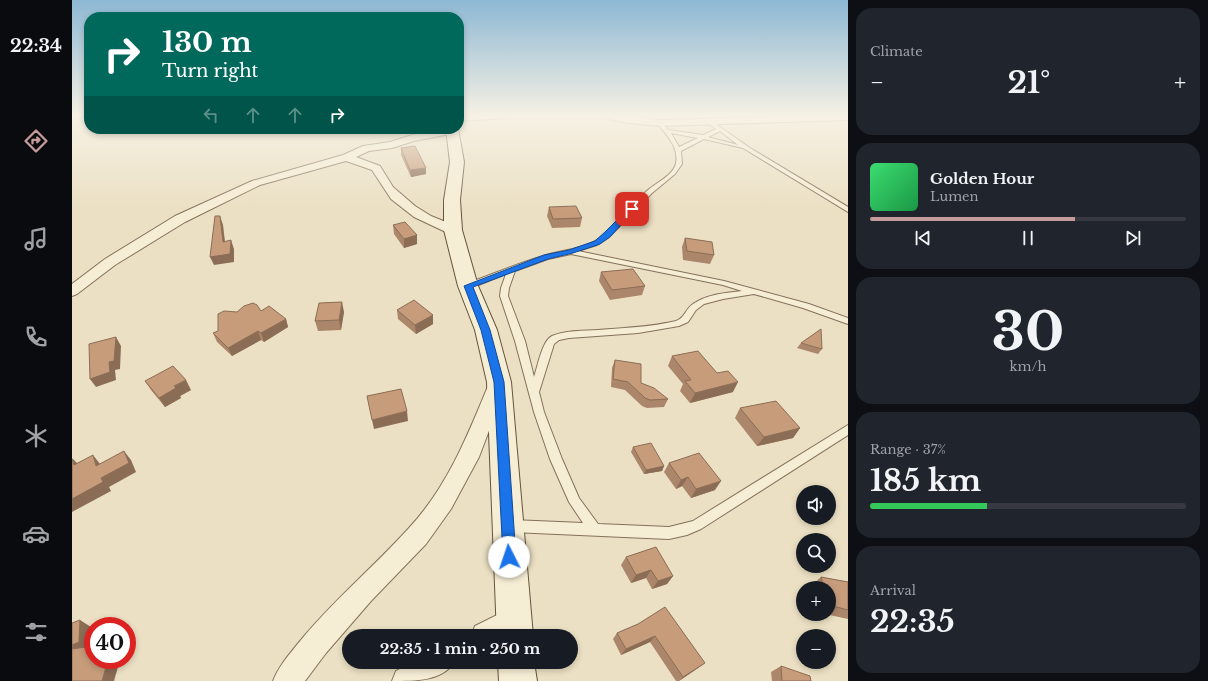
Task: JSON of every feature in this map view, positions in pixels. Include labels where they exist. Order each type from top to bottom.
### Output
[{"type":"street","points":[[72,291],[110,262],[186,216],[256,183],[348,157],[367,148],[377,147]]},
{"type":"street","points":[[456,147],[457,162],[452,200],[453,230],[468,286],[486,330],[499,382],[514,628]]},
{"type":"street","points":[[348,157],[378,169],[384,177],[388,187],[418,215],[453,230]]},
{"type":"street","points":[[287,681],[316,643],[362,592],[418,536],[443,502],[469,457],[499,382]]},
{"type":"street","points":[[406,681],[427,669]]},
{"type":"street","points":[[517,669],[518,681]]},
{"type":"lane","points":[[468,286],[546,257],[571,252],[597,242],[608,234],[649,191],[673,173],[679,164],[678,150],[676,147]]},
{"type":"lane","points":[[678,150],[684,147]]},
{"type":"lane","points":[[740,147],[748,149]]},
{"type":"lane","points":[[745,147],[848,210]]},
{"type":"lane","points":[[571,252],[706,278],[758,292],[848,321]]},
{"type":"lane","points":[[512,270],[505,288],[504,296],[520,341],[547,435],[560,470],[575,502],[594,529]]},
{"type":"lane","points":[[534,391],[550,342],[556,338],[569,335],[650,328],[679,323],[687,318],[692,308],[702,302],[720,296],[758,292]]},
{"type":"lane","points":[[507,526],[669,533],[687,529],[773,478],[848,430]]},
{"type":"building","points":[[415,147],[426,168],[410,170],[401,148]]},
{"type":"building","points":[[576,206],[582,218],[553,219],[549,207]]},
{"type":"building","points":[[215,216],[220,216],[223,242],[231,240],[230,254],[210,257]]},
{"type":"building","points":[[405,222],[417,235],[404,239],[393,225]]},
{"type":"building","points":[[685,238],[712,242],[714,255],[687,251]]},
{"type":"building","points":[[633,269],[645,286],[612,290],[601,272]]},
{"type":"building","points":[[414,300],[433,315],[415,325],[397,310]]},
{"type":"building","points":[[342,302],[339,320],[315,321],[319,303]]},
{"type":"building","points":[[253,303],[257,305],[261,311],[269,306],[286,319],[261,333],[258,331],[228,348],[213,333],[218,331],[218,314],[224,311],[237,312],[244,306]]},
{"type":"building","points":[[821,329],[822,349],[801,343]]},
{"type":"building","points":[[116,337],[114,361],[109,362],[110,372],[90,379],[89,344]]},
{"type":"building","points":[[698,351],[717,373],[728,371],[738,382],[695,393],[685,381],[691,380],[672,356]]},
{"type":"building","points":[[615,360],[641,364],[641,383],[654,388],[668,399],[650,400],[645,398],[628,382],[613,379]]},
{"type":"building","points":[[173,366],[186,380],[174,386],[176,388],[159,398],[145,381]]},
{"type":"building","points":[[401,389],[407,411],[372,420],[367,396]]},
{"type":"building","points":[[776,401],[800,428],[764,437],[740,408]]},
{"type":"building","points":[[651,443],[664,466],[646,470],[633,447]]},
{"type":"building","points":[[124,451],[129,463],[101,478],[103,482],[72,499],[72,459],[74,465],[93,455],[96,466]]},
{"type":"building","points":[[699,453],[721,481],[696,489],[688,477],[681,480],[669,463]]},
{"type":"building","points":[[656,547],[673,576],[658,581],[651,570],[636,575],[626,557]]},
{"type":"building","points":[[821,577],[848,582],[848,610],[836,607],[836,581],[822,581]]},
{"type":"building","points":[[665,607],[705,663],[683,677],[655,636],[626,649],[617,633],[638,624]]},
{"type":"building","points":[[80,620],[79,642],[72,645],[72,623]]},
{"type":"building","points":[[84,647],[84,669],[105,669],[102,681],[72,681],[72,649]]},
{"type":"building","points":[[781,666],[810,676],[811,681],[782,681]]},
{"type":"route","points":[[509,557],[499,382],[486,330],[468,286],[546,257],[571,252],[597,242],[608,234],[632,209]]}]
